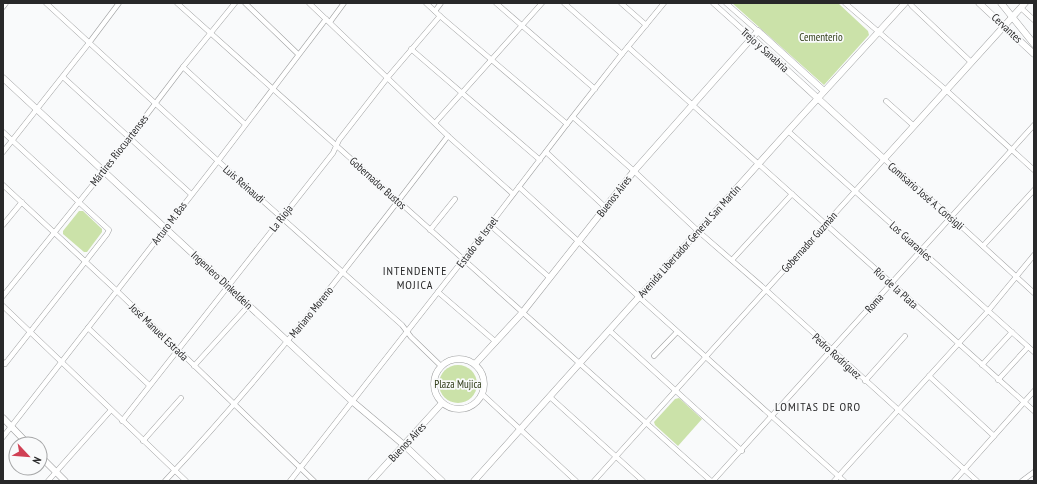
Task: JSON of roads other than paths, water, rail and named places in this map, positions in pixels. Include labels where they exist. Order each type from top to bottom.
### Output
[{"type":"main road","name":"Avenida Libertador General San Martín","points":[[474,481],[758,164],[905,3]]},
{"type":"main road","name":"Cervantes","points":[[979,3],[1034,54]]},
{"type":"main road","name":"Cervantes","points":[[1001,3],[1034,44]]},
{"type":"main road","name":"Gobernador Guzmán","points":[[884,159],[1025,3]]},
{"type":"main road","name":"Buenos Aires","points":[[475,364],[522,313],[634,171],[758,31]]},
{"type":"main road","name":"Trejo y Sanabria","points":[[758,31],[824,91]]},
{"type":"main road","name":"Trejo y Sanabria","points":[[752,38],[818,98]]},
{"type":"main road","name":"Ingeniero Dinkeldein","points":[[3,78],[353,402],[404,445],[442,481]]},
{"type":"main road","name":"Comisario José A. Consigli","points":[[818,98],[884,159]]},
{"type":"main road","points":[[454,359],[469,360],[475,364],[481,371],[484,378],[484,386],[482,394],[474,405],[461,409],[448,407],[442,403],[437,397],[434,385],[436,373],[441,366],[447,361],[454,359]]},
{"type":"main road","name":"Buenos Aires","points":[[371,481],[442,403]]},
{"type":"main road","points":[[3,418],[20,436]]},
{"type":"main road","points":[[48,464],[66,481]]},
{"type":"street","points":[[3,7],[6,3]]},
{"type":"street","name":"Luis Reinaudi","points":[[46,3],[218,161],[402,325],[406,332],[441,366]]},
{"type":"street","points":[[3,152],[63,77],[119,3]]},
{"type":"street","name":"Gobernador Bustos","points":[[177,3],[522,313],[580,363],[645,423],[712,481]]},
{"type":"street","name":"Mártires Riocuartenses","points":[[3,296],[104,171],[129,136],[235,3]]},
{"type":"street","points":[[244,3],[298,54]]},
{"type":"street","points":[[309,3],[448,136],[513,194]]},
{"type":"street","name":"Arturo M. Bas","points":[[3,437],[218,161],[298,54],[344,3]]},
{"type":"street","points":[[426,3],[567,124]]},
{"type":"street","points":[[435,11],[441,3]]},
{"type":"street","points":[[496,3],[595,89]]},
{"type":"street","points":[[436,123],[542,3]]},
{"type":"street","points":[[564,3],[622,54]]},
{"type":"street","points":[[621,3],[646,25]]},
{"type":"street","name":"Estado de Israel","points":[[290,481],[353,402],[567,124],[664,3]]},
{"type":"street","name":"Trejo y Sanabria","points":[[713,3],[752,38]]},
{"type":"street","name":"Trejo y Sanabria","points":[[726,3],[758,31]]},
{"type":"street","points":[[845,3],[946,90],[1034,170]]},
{"type":"street","points":[[910,3],[971,62]]},
{"type":"street","points":[[1021,8],[1034,20]]},
{"type":"street","name":"La Rioja","points":[[122,421],[333,153],[336,145],[388,77],[440,16]]},
{"type":"street","name":"Río de la Plata","points":[[628,47],[1034,412]]},
{"type":"street","points":[[411,49],[540,160]]},
{"type":"street","points":[[183,67],[245,124]]},
{"type":"street","points":[[63,77],[191,194]]},
{"type":"street","points":[[886,101],[914,126]]},
{"type":"street","name":"Pedro Rodríguez","points":[[573,117],[977,481]]},
{"type":"street","name":"Roma","points":[[712,481],[742,450],[1034,125]]},
{"type":"street","name":"Los Guaraníes","points":[[788,131],[1034,352]]},
{"type":"street","points":[[3,132],[109,230],[4,363]]},
{"type":"street","name":"Mariano Moreno","points":[[165,481],[288,341],[448,136]]},
{"type":"street","points":[[546,152],[606,207]]},
{"type":"street","name":"Gobernador Guzmán","points":[[594,481],[884,159]]},
{"type":"street","name":"Comisario José A. Consigli","points":[[884,159],[951,217],[1034,293]]},
{"type":"street","name":"José Manuel Estrada","points":[[3,185],[117,291],[314,481]]},
{"type":"street","points":[[519,187],[677,332],[844,481]]},
{"type":"street","points":[[983,246],[1034,191]]},
{"type":"street","points":[[732,260],[792,194]]},
{"type":"street","points":[[430,230],[455,200]]},
{"type":"street","points":[[3,225],[22,202]]},
{"type":"street","points":[[490,225],[550,278]]},
{"type":"street","points":[[834,481],[988,311],[1034,255]]},
{"type":"street","points":[[438,292],[496,342]]},
{"type":"street","points":[[194,366],[249,305]]},
{"type":"street","points":[[3,306],[186,481]]},
{"type":"street","points":[[88,328],[149,385]]},
{"type":"street","points":[[610,330],[742,450]]},
{"type":"street","points":[[654,356],[677,332]]},
{"type":"street","points":[[982,365],[1012,332]]},
{"type":"street","points":[[865,381],[905,336]]},
{"type":"street","points":[[998,380],[1028,347]]},
{"type":"street","points":[[929,376],[994,436]]},
{"type":"street","points":[[954,481],[1034,391]]},
{"type":"street","points":[[482,394],[576,481]]},
{"type":"street","points":[[550,397],[643,481]]},
{"type":"street","points":[[142,440],[181,398]]},
{"type":"street","points":[[48,481],[111,410]]},
{"type":"street","points":[[1022,481],[1034,472]]},
{"type":"district","name":"INTENDENTE MOJICA","points":[[415,278]]},
{"type":"district","name":"LOMITAS DE ORO","points":[[818,407]]},
{"type":"park label","name":"Cementerio","points":[[821,37]]},
{"type":"park label","name":"Plaza Mujica","points":[[458,384]]}]
